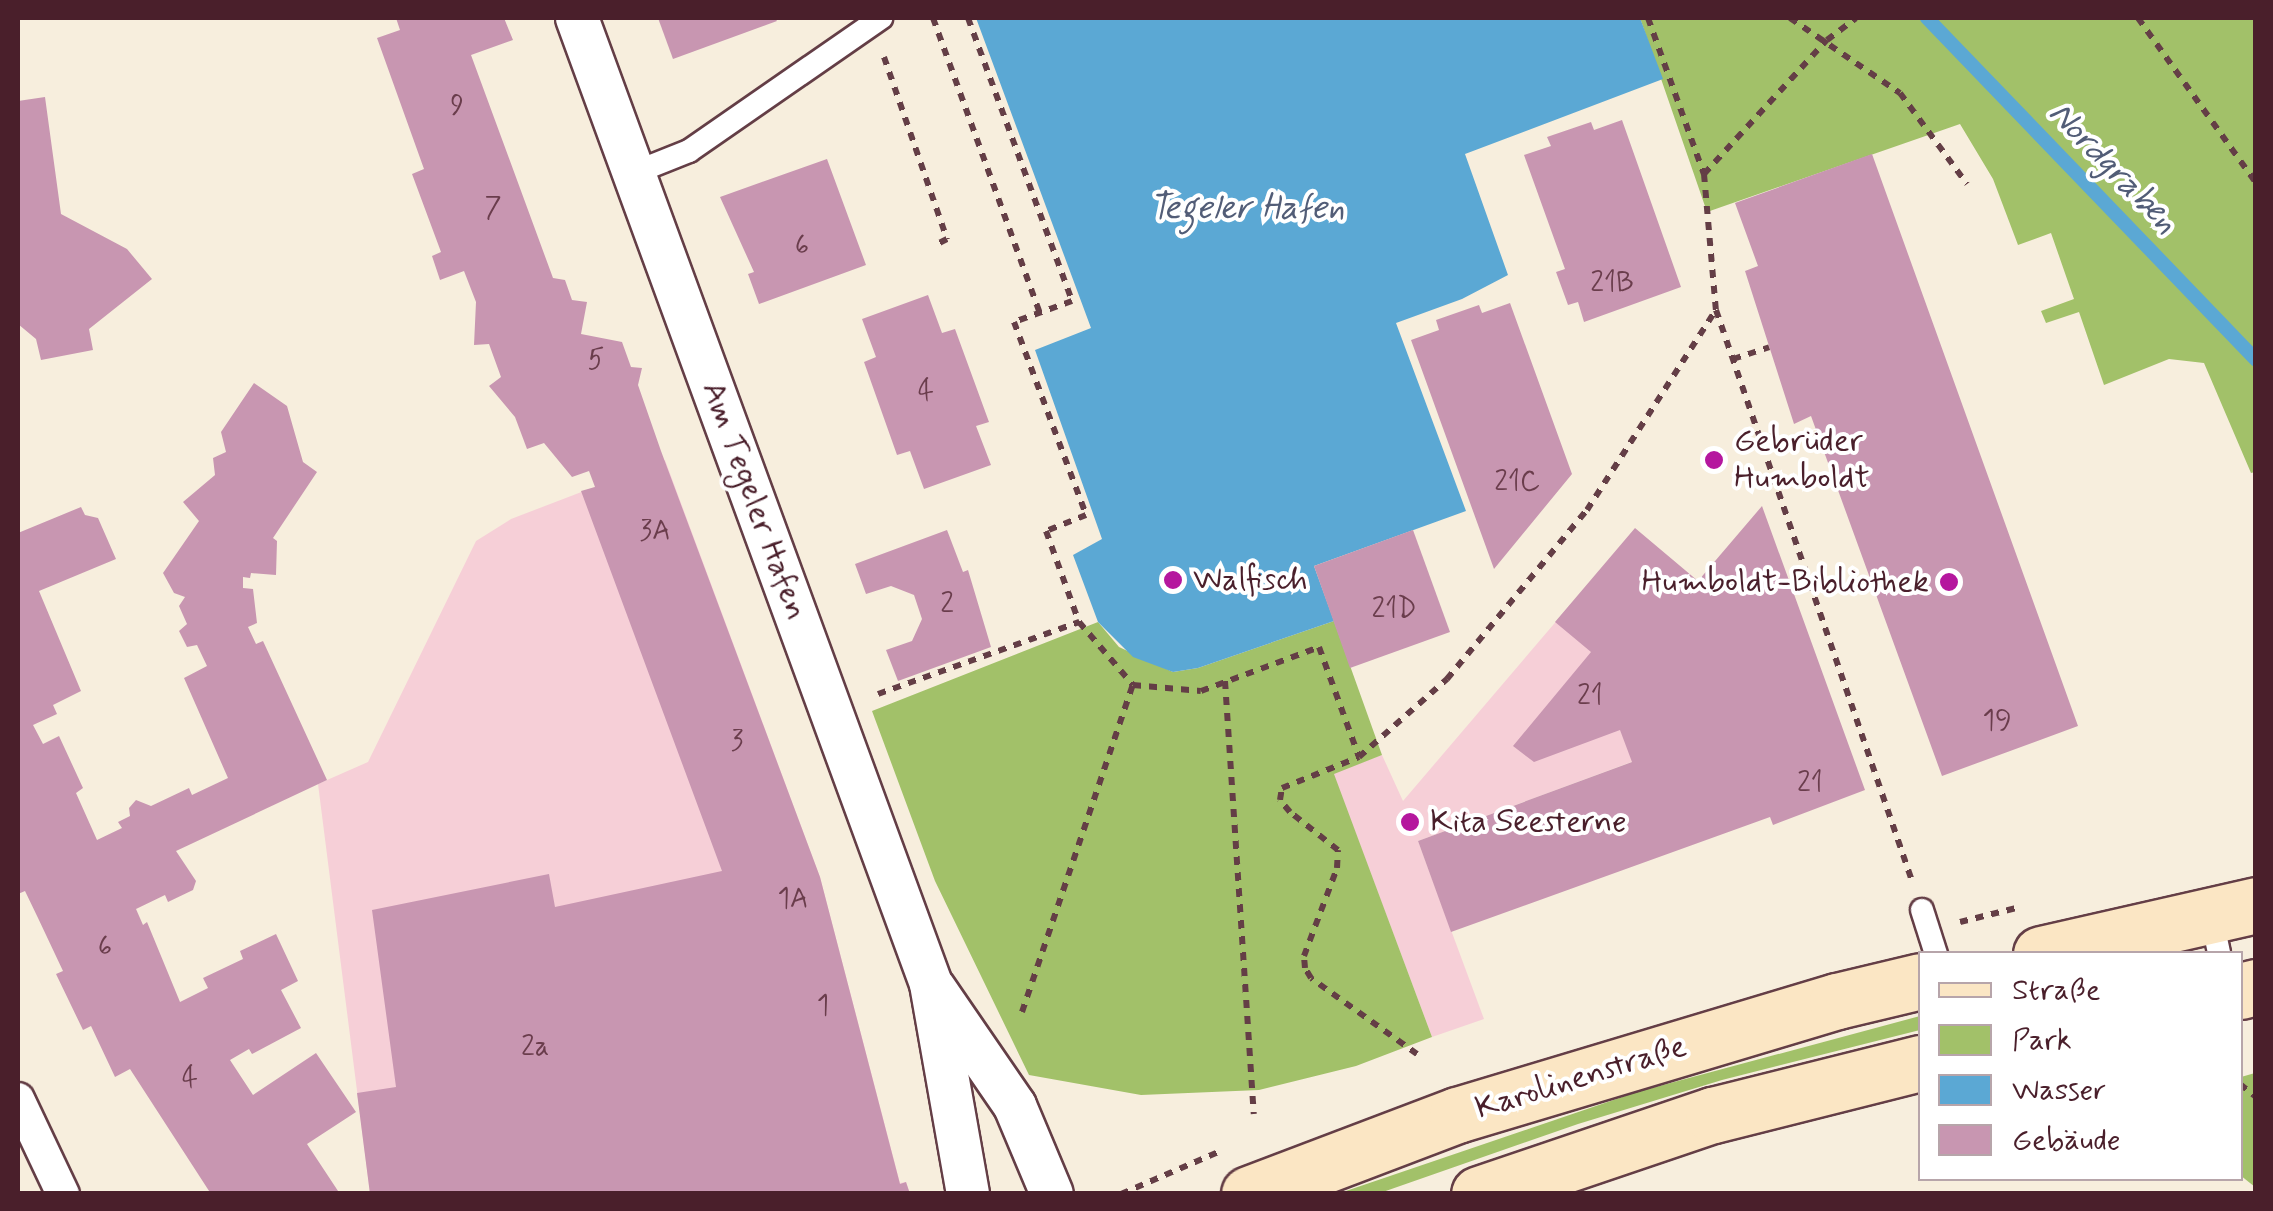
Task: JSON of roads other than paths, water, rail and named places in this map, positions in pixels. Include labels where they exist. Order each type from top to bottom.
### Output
[{"type":"main road","points":[[2060,951],[2228,924]]},
{"type":"main road","name":"Karolinenstraße","points":[[1248,1194],[1456,1115],[1837,1001],[1918,981]]},
{"type":"main road","points":[[1479,1194],[1712,1116],[1918,1063]]},
{"type":"street","name":"Am Tegeler Hafen","points":[[577,18],[931,984],[968,1194]]},
{"type":"street","name":"Am Tegeler Hafen","points":[[931,984],[1015,1106],[1052,1194]]},
{"type":"street","points":[[18,1100],[63,1194]]},
{"type":"lane","points":[[634,173],[688,152],[877,21]]},
{"type":"lane","points":[[1922,910],[1935,951]]},
{"type":"water","name":"Tegeler Hafen","points":[[976,18],[1640,18],[1663,79],[1465,154],[1508,275],[1462,299],[1396,323],[1466,511],[1314,566],[1334,621],[1198,668],[1173,672],[1133,657],[1098,622],[1073,555],[1102,539],[1035,350],[1091,328]]},
{"type":"waterway","name":"Nordgraben","points":[[1927,18],[2256,360]]},
{"type":"place","name":"Gebrüder Humboldt","points":[[1714,460]]},
{"type":"place","name":"Walfisch","points":[[1173,580]]},
{"type":"place","name":"Humboldt-Bibliothek","points":[[1949,582]]},
{"type":"place","name":"Kita Seesterne","points":[[1410,822]]}]
